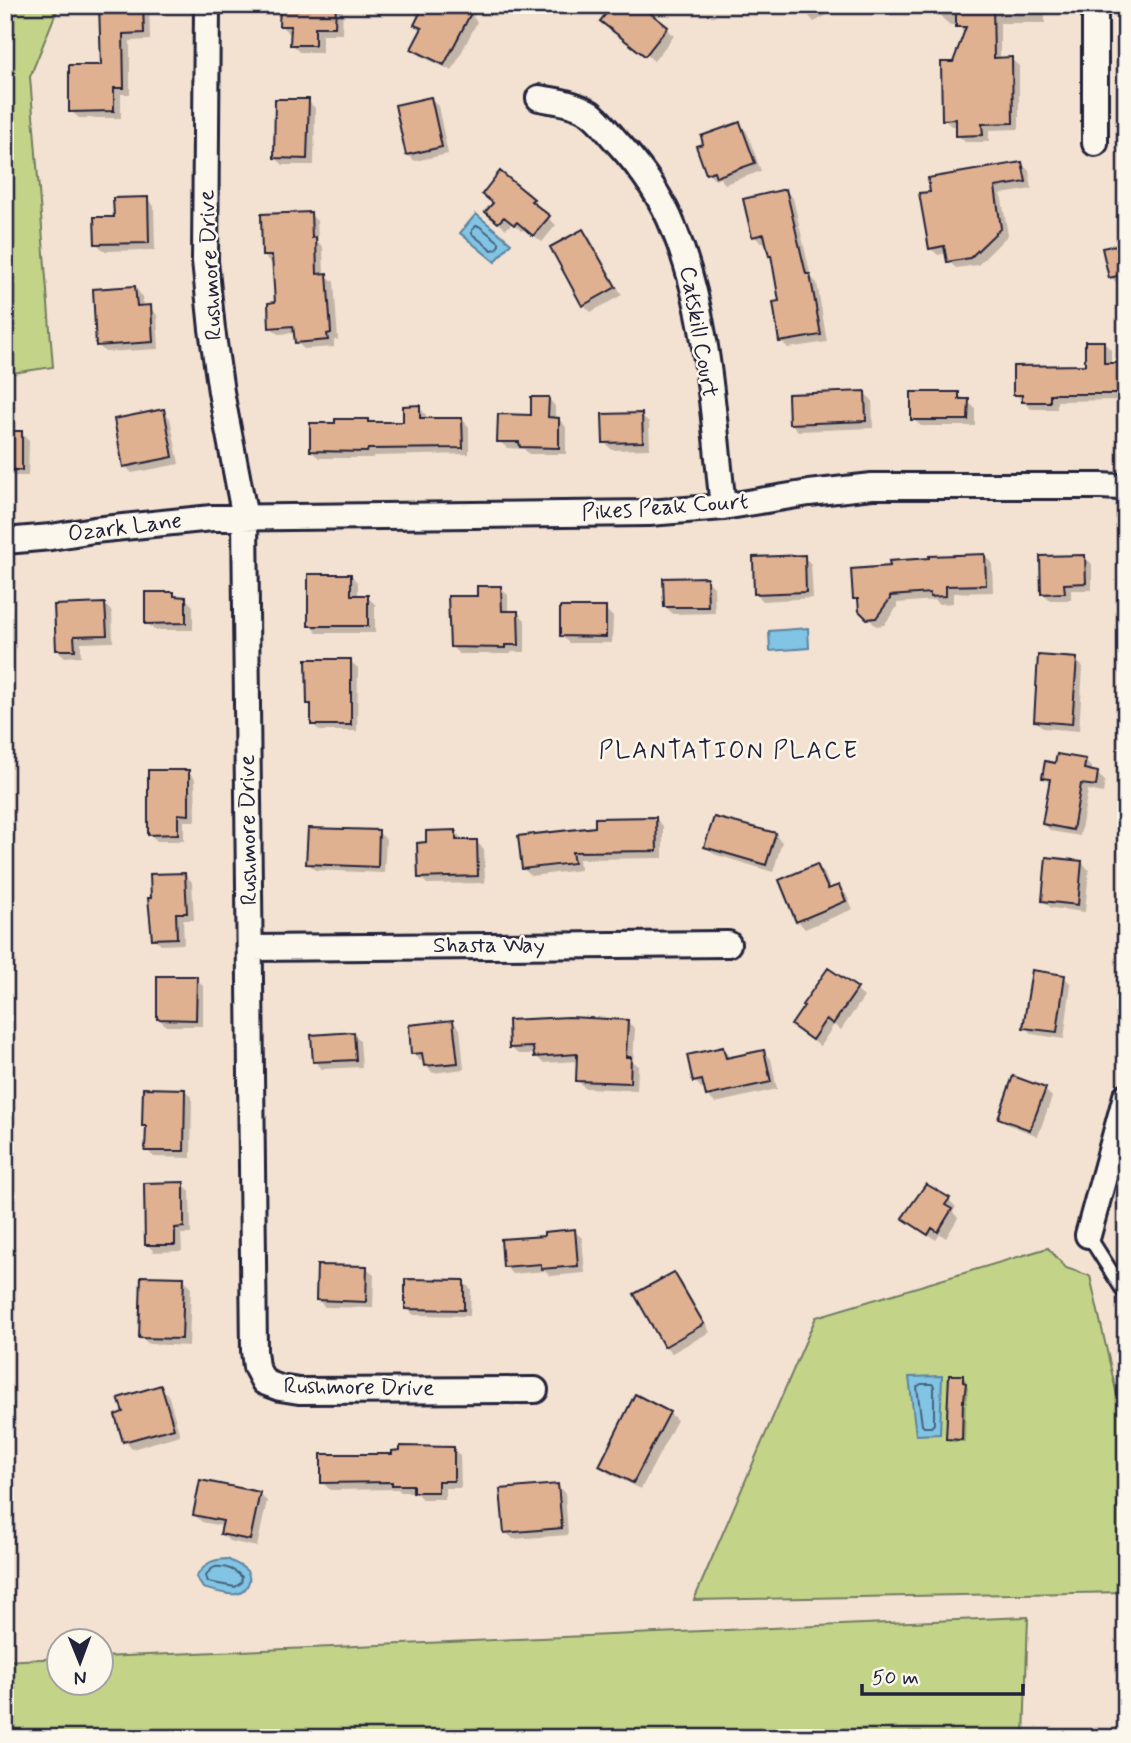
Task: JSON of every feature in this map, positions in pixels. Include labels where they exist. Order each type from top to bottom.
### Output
[{"type":"street","name":"Rushmore Drive","points":[[207,5],[205,261],[221,392],[244,518],[256,1367],[264,1382],[299,1391],[536,1390]]},
{"type":"street","points":[[1095,143],[1096,5]]},
{"type":"street","name":"Catskill Court","points":[[539,99],[564,102],[590,114],[631,157],[656,192],[674,227],[697,302],[723,507]]},
{"type":"street","name":"Pikes Peak Court","points":[[244,518],[649,513],[723,507],[872,486],[1101,486],[1126,490]]},
{"type":"street","name":"Ozark Lane","points":[[5,541],[199,519],[244,518]]},
{"type":"street","name":"Shasta Way","points":[[250,948],[728,944]]},
{"type":"street","points":[[1088,1235],[1126,1096]]},
{"type":"lane","points":[[1088,1235],[1126,1295]]},
{"type":"green space","points":[[59,5],[30,77],[53,367],[5,374],[5,7]]},
{"type":"green space","points":[[1048,1248],[1066,1268],[1090,1276],[1126,1435],[1126,1592],[694,1600],[816,1317]]},
{"type":"green space","points":[[1028,1617],[1024,1738],[5,1738],[5,1661],[46,1659],[46,1698],[116,1698],[116,1656]]},
{"type":"water","points":[[476,214],[511,243],[495,262],[460,233]]},
{"type":"water","points":[[808,628],[809,648],[770,651],[769,631]]},
{"type":"water","points":[[942,1376],[940,1434],[916,1435],[909,1377]]},
{"type":"water","points":[[227,1559],[249,1574],[246,1588],[234,1594],[203,1588],[196,1577],[200,1572],[209,1563]]},
{"type":"building","points":[[99,5],[143,5],[144,33],[123,34],[124,88],[114,88],[114,111],[69,112],[69,65],[101,65]]},
{"type":"building","points":[[280,5],[336,5],[335,27],[315,27],[315,45],[290,45],[291,26],[279,26]]},
{"type":"building","points":[[424,5],[468,5],[466,11],[471,13],[444,65],[411,49],[422,28],[414,25]]},
{"type":"building","points":[[613,5],[640,5],[668,27],[645,56],[600,21]]},
{"type":"building","points":[[956,5],[993,5],[994,58],[1012,57],[1013,123],[982,124],[983,135],[956,136],[956,119],[942,120],[941,62],[953,62],[966,27],[956,27]]},
{"type":"building","points":[[431,97],[442,147],[406,155],[395,105]]},
{"type":"building","points":[[275,99],[309,99],[307,159],[274,158]]},
{"type":"building","points":[[740,122],[755,163],[716,177],[714,171],[706,174],[696,146],[703,144],[701,136]]},
{"type":"building","points":[[1022,162],[1026,182],[995,187],[1001,228],[970,258],[947,262],[944,246],[929,249],[919,193],[930,192],[928,178]]},
{"type":"building","points":[[500,171],[550,216],[533,236],[517,222],[514,225],[504,217],[498,223],[485,212],[493,203],[482,194]]},
{"type":"building","points":[[786,189],[806,274],[810,274],[821,335],[779,342],[773,302],[779,301],[771,255],[769,256],[764,234],[752,237],[743,199]]},
{"type":"building","points":[[148,197],[149,243],[95,244],[94,217],[114,217],[113,198]]},
{"type":"building","points":[[311,212],[312,238],[316,237],[317,274],[327,273],[331,333],[327,334],[328,340],[295,343],[293,326],[269,328],[268,303],[275,302],[272,256],[262,256],[261,214]]},
{"type":"building","points":[[583,229],[616,287],[582,306],[550,247]]},
{"type":"building","points":[[1126,243],[1126,274],[1109,278],[1102,248]]},
{"type":"building","points":[[135,286],[137,306],[151,305],[153,342],[96,346],[93,289]]},
{"type":"building","points":[[1085,341],[1104,341],[1104,363],[1126,363],[1126,394],[1050,394],[1050,402],[1022,402],[1022,395],[1013,395],[1013,366],[1085,365]]},
{"type":"building","points":[[865,391],[866,421],[789,424],[788,394]]},
{"type":"building","points":[[911,392],[959,392],[959,399],[969,399],[968,420],[911,420]]},
{"type":"building","points":[[531,397],[549,397],[548,417],[559,418],[559,448],[520,447],[519,442],[497,442],[498,414],[531,415]]},
{"type":"building","points":[[420,405],[420,418],[462,418],[463,448],[368,449],[367,452],[310,451],[310,423],[335,423],[335,419],[403,422],[403,406]]},
{"type":"building","points":[[164,409],[173,457],[123,467],[114,419]]},
{"type":"building","points":[[642,413],[643,442],[603,443],[602,414]]},
{"type":"building","points":[[5,431],[22,431],[22,470],[5,470]]},
{"type":"building","points":[[985,554],[986,585],[946,586],[946,596],[930,597],[930,593],[890,596],[876,618],[867,619],[859,611],[858,599],[853,599],[851,569],[890,566],[889,561],[929,556]]},
{"type":"building","points":[[805,555],[806,592],[754,594],[753,557]]},
{"type":"building","points":[[1085,555],[1086,583],[1064,584],[1065,593],[1041,594],[1040,556]]},
{"type":"building","points":[[308,574],[351,574],[351,595],[368,595],[368,626],[308,626]]},
{"type":"building","points":[[707,577],[708,607],[664,607],[663,578]]},
{"type":"building","points":[[477,586],[501,586],[502,611],[518,611],[519,645],[505,645],[505,648],[450,647],[448,596],[477,596]]},
{"type":"building","points":[[145,592],[174,592],[174,596],[186,597],[186,623],[145,624]]},
{"type":"building","points":[[105,603],[107,635],[74,636],[75,650],[56,650],[54,605]]},
{"type":"building","points":[[560,607],[606,607],[606,637],[560,636]]},
{"type":"building","points":[[1038,655],[1077,658],[1072,724],[1034,721]]},
{"type":"building","points":[[306,659],[351,659],[351,725],[311,725],[311,704],[307,704]]},
{"type":"building","points":[[1057,754],[1086,759],[1084,769],[1098,772],[1096,786],[1081,784],[1073,830],[1042,824],[1050,779],[1042,778],[1045,761],[1055,763]]},
{"type":"building","points":[[148,770],[189,770],[189,815],[178,814],[178,834],[148,835]]},
{"type":"building","points":[[656,817],[657,851],[572,852],[574,863],[522,869],[518,836],[595,827],[595,818]]},
{"type":"building","points":[[714,817],[776,833],[766,865],[704,847]]},
{"type":"building","points":[[308,828],[379,830],[378,867],[306,864]]},
{"type":"building","points":[[456,830],[456,840],[477,840],[478,876],[418,878],[417,843],[426,842],[426,831]]},
{"type":"building","points":[[1046,857],[1082,861],[1078,905],[1042,901]]},
{"type":"building","points":[[817,864],[828,889],[839,885],[846,901],[796,922],[779,880]]},
{"type":"building","points":[[185,873],[187,913],[176,913],[177,938],[152,939],[148,898],[151,898],[150,874]]},
{"type":"building","points":[[828,968],[858,988],[833,1024],[826,1019],[812,1040],[791,1025]]},
{"type":"building","points":[[1032,970],[1065,975],[1057,1032],[1023,1028]]},
{"type":"building","points":[[157,976],[197,976],[196,1020],[157,1019]]},
{"type":"building","points":[[569,1017],[628,1020],[626,1057],[631,1057],[630,1083],[576,1081],[577,1054],[534,1057],[533,1047],[509,1048],[508,1020]]},
{"type":"building","points":[[453,1020],[458,1063],[424,1066],[422,1053],[411,1054],[409,1025]]},
{"type":"building","points":[[354,1032],[356,1060],[313,1062],[311,1035]]},
{"type":"building","points":[[723,1047],[726,1058],[764,1050],[771,1082],[706,1096],[702,1080],[693,1082],[687,1055]]},
{"type":"building","points":[[1013,1076],[1046,1088],[1030,1130],[998,1118]]},
{"type":"building","points":[[143,1088],[185,1089],[184,1151],[145,1151],[146,1126],[142,1126]]},
{"type":"building","points":[[184,1182],[184,1227],[175,1228],[175,1245],[145,1245],[144,1183]]},
{"type":"building","points":[[926,1184],[950,1198],[945,1205],[952,1209],[938,1232],[932,1228],[928,1235],[902,1218]]},
{"type":"building","points":[[575,1229],[578,1266],[541,1269],[541,1264],[503,1267],[501,1239],[544,1236],[544,1232]]},
{"type":"building","points":[[317,1265],[367,1266],[366,1302],[316,1300]]},
{"type":"building","points":[[674,1272],[704,1324],[664,1347],[634,1294]]},
{"type":"building","points":[[141,1276],[184,1277],[182,1339],[139,1338]]},
{"type":"building","points":[[405,1279],[464,1280],[464,1310],[405,1309]]},
{"type":"building","points":[[949,1375],[963,1375],[963,1382],[966,1383],[962,1440],[946,1439]]},
{"type":"building","points":[[161,1385],[174,1428],[123,1442],[115,1415],[123,1412],[118,1398]]},
{"type":"building","points":[[635,1394],[670,1412],[633,1483],[599,1466]]},
{"type":"building","points":[[400,1446],[454,1447],[454,1481],[438,1481],[438,1492],[413,1492],[413,1485],[392,1485],[392,1482],[321,1483],[321,1454],[392,1454],[392,1451],[400,1450]]},
{"type":"building","points":[[200,1480],[260,1492],[250,1540],[220,1534],[223,1521],[193,1515]]},
{"type":"building","points":[[558,1484],[562,1528],[504,1533],[500,1489]]},
{"type":"district","name":"PLANTATION PLACE","points":[[729,751]]}]
